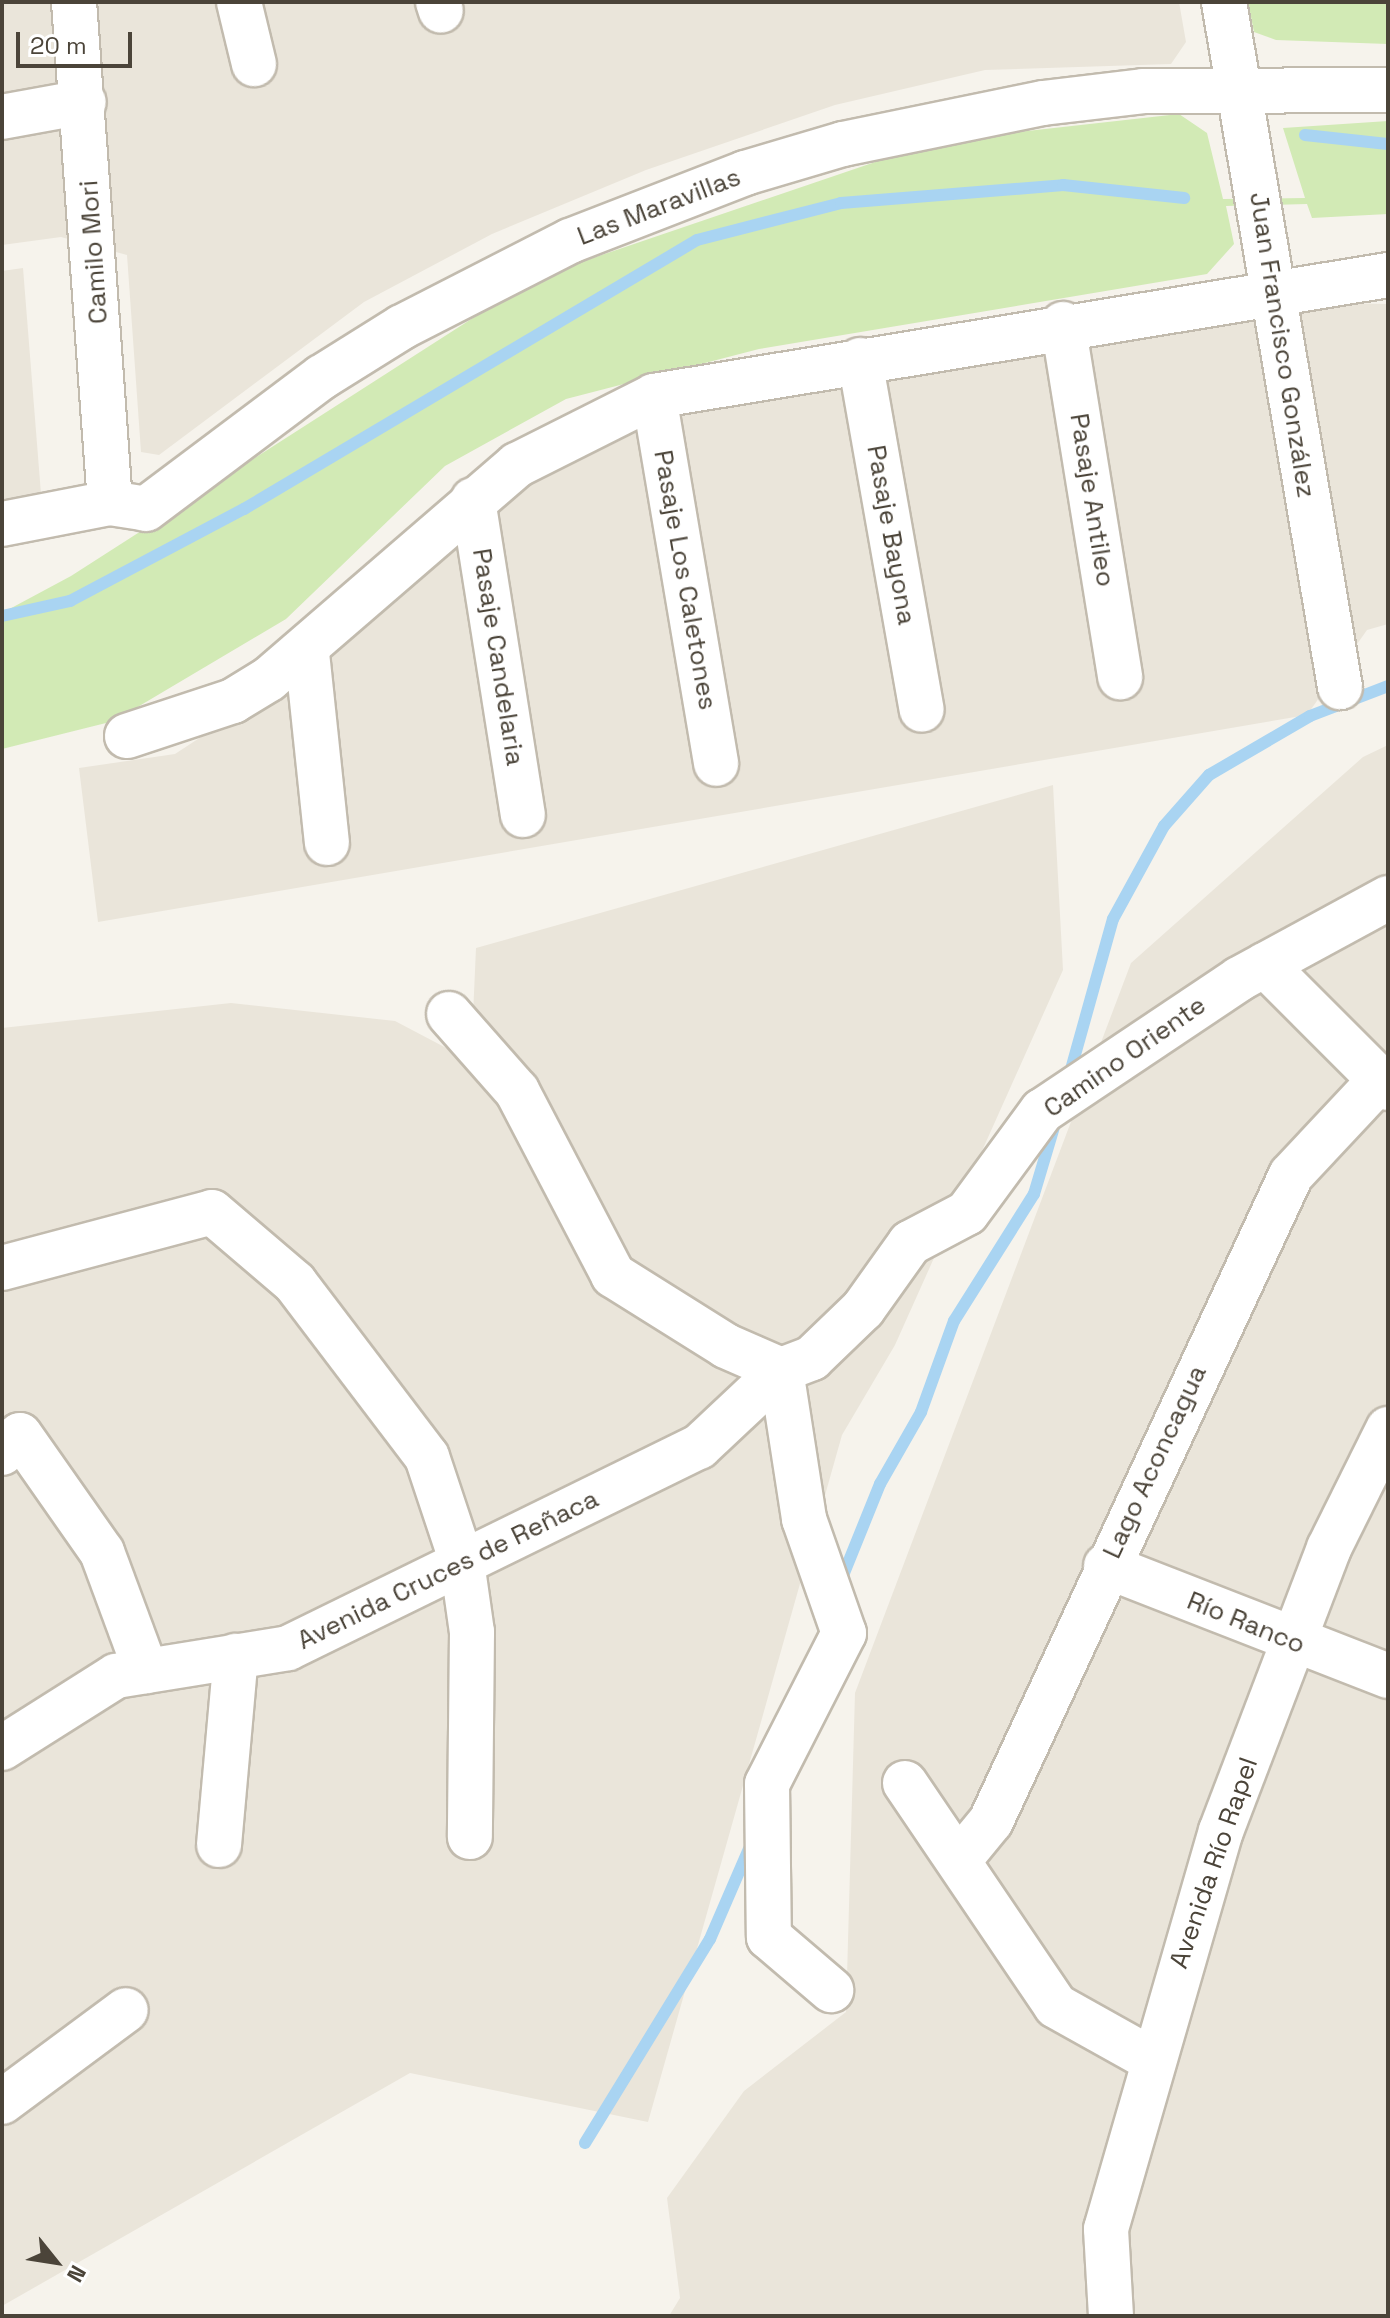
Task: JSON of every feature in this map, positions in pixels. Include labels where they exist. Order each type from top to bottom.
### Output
[{"type":"street","name":"Camilo Mori","points":[[74,2],[84,102],[110,503]]},
{"type":"street","points":[[239,2],[254,64]]},
{"type":"street","name":"Juan Francisco González","points":[[1224,2],[1243,91],[1270,291],[1340,687]]},
{"type":"street","name":"Las Maravillas","points":[[2,524],[110,503],[146,509],[322,377],[402,327],[570,241],[672,199],[942,121],[1143,91],[1388,90]]},
{"type":"street","points":[[2,117],[84,102]]},
{"type":"street","points":[[127,736],[233,701],[307,653],[473,500],[570,433],[654,396],[1063,324],[1388,275]]},
{"type":"street","name":"Pasaje Antileo","points":[[1063,324],[1120,677]]},
{"type":"street","name":"Pasaje Bayona","points":[[860,360],[922,710]]},
{"type":"street","name":"Pasaje Los Caletones","points":[[654,396],[716,764]]},
{"type":"street","name":"Pasaje Candelaria","points":[[473,500],[523,815]]},
{"type":"street","points":[[307,653],[327,843]]},
{"type":"street","name":"Camino Oriente","points":[[781,1370],[812,1358],[863,1309],[910,1243],[967,1213],[1042,1111],[1265,965],[1388,898]]},
{"type":"street","points":[[1265,965],[1384,1085]]},
{"type":"street","points":[[449,1014],[517,1091],[613,1275],[726,1346],[781,1370],[804,1519],[844,1633],[767,1784],[769,1937],[831,1990]]},
{"type":"street","name":"Lago Aconcagua","points":[[959,1860],[991,1821],[1106,1566],[1291,1175],[1384,1085]]},
{"type":"street","points":[[2,1268],[212,1212],[295,1283],[427,1457],[462,1562],[472,1632],[470,1837]]},
{"type":"street","name":"Avenida Cruces de Reñaca","points":[[2,1748],[116,1676],[288,1648],[699,1447],[781,1370]]},
{"type":"street","name":"Avenida Río Rapel","points":[[1111,2316],[1106,2229],[1151,2059],[1221,1831],[1293,1643],[1388,1429]]},
{"type":"street","points":[[2,1453],[20,1435],[102,1552],[146,1671]]},
{"type":"street","name":"Río Ranco","points":[[1106,1566],[1293,1643],[1388,1676]]},
{"type":"street","points":[[219,1845],[236,1656]]},
{"type":"street","points":[[905,1783],[1056,2006],[1151,2059]]},
{"type":"street","points":[[2,2102],[126,2010]]},
{"type":"shaded area","points":[[2,2],[1179,2],[1186,42],[1171,64],[985,70],[835,105],[646,170],[492,234],[364,302],[159,455],[141,452],[127,255],[61,237],[2,245]]},
{"type":"shaded area","points":[[23,268],[41,494],[2,499],[2,271]]},
{"type":"shaded area","points":[[1326,303],[1388,304],[1388,624],[1367,630],[1307,715],[98,922],[79,768],[175,754],[325,656],[564,449],[694,409]]},
{"type":"shaded area","points":[[1388,745],[1388,2316],[669,2316],[680,2298],[667,2198],[744,2091],[846,2012],[855,1693],[1131,963],[1363,757]]},
{"type":"shaded area","points":[[1053,785],[1063,970],[895,1345],[842,1435],[648,2122],[410,2073],[2,2306],[2,1028],[231,1003],[395,1021],[471,1061],[476,948]]},
{"type":"green space","points":[[1248,2],[1388,2],[1388,44],[1276,40],[1254,32]]},
{"type":"green space","points":[[1179,114],[1207,133],[1223,199],[1305,198],[1283,128],[1388,121],[1388,214],[1312,218],[1307,204],[1226,206],[1234,244],[1207,274],[759,349],[566,399],[445,466],[286,619],[114,721],[2,749],[2,613],[71,576],[537,277],[937,141]]},
{"type":"waterway","points":[[1305,135],[1388,144]]},
{"type":"waterway","points":[[2,616],[70,601],[244,509],[697,240],[841,203],[1063,185],[1184,198]]},
{"type":"waterway","points":[[1068,1080],[1113,919],[1164,826],[1209,775],[1310,716],[1388,686]]},
{"type":"waterway","points":[[840,1583],[880,1484],[921,1412],[954,1321],[1034,1194],[1056,1120]]},
{"type":"waterway","points":[[585,2143],[710,1939],[752,1842]]}]
